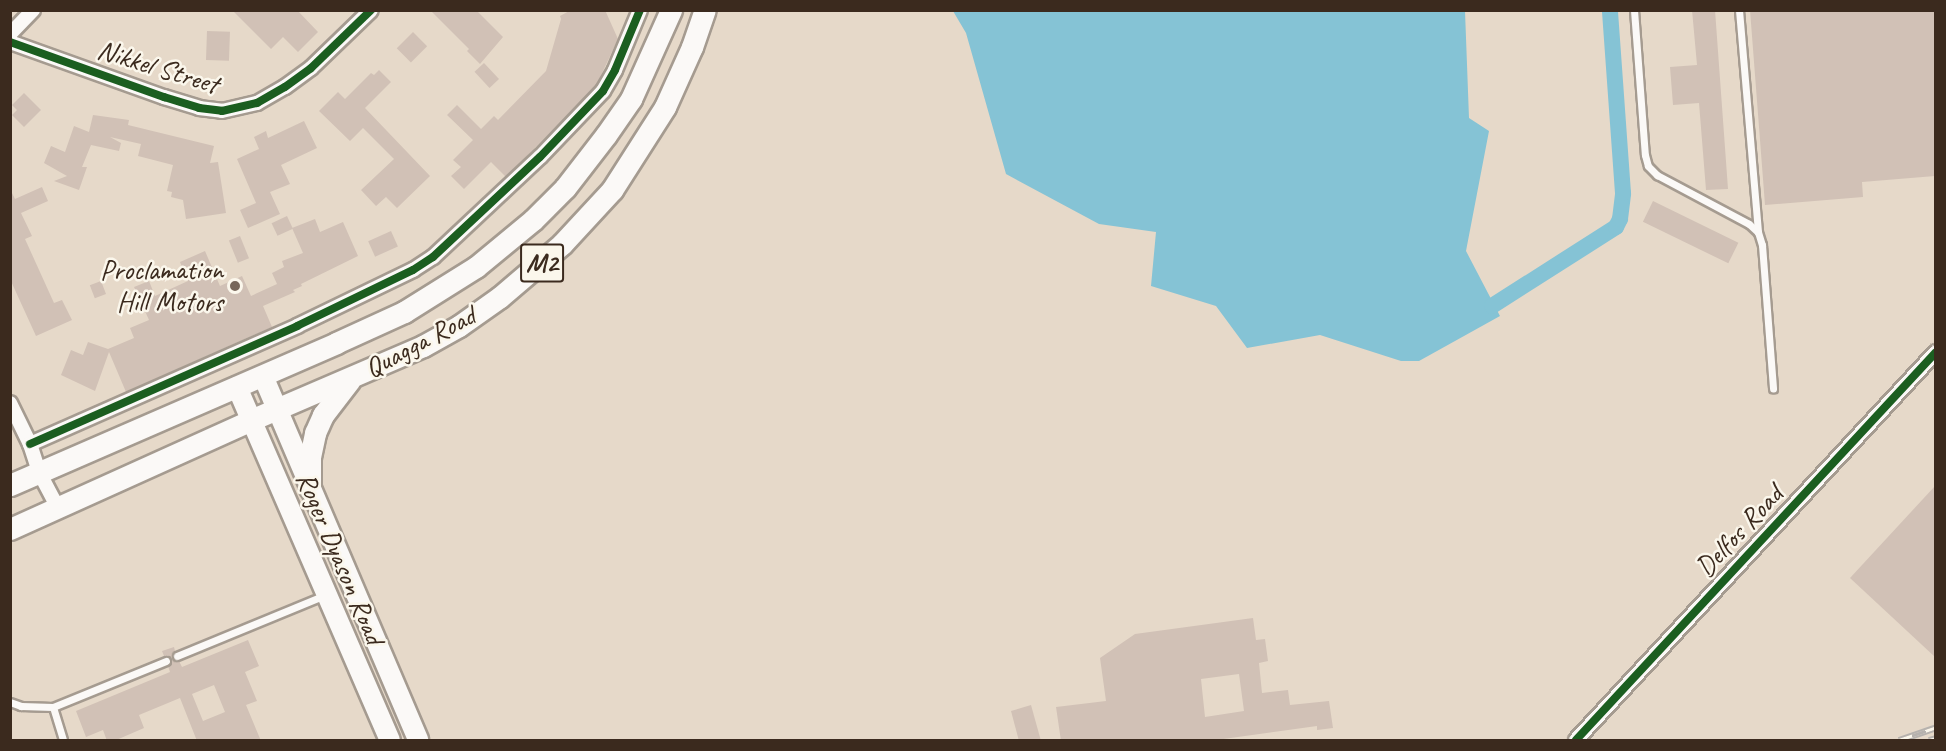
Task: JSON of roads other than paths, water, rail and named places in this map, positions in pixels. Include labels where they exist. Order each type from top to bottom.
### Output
[{"type":"main road","name":"Quagga Road","points":[[10,484],[237,387],[404,312],[476,267],[533,220],[565,188],[631,99],[671,10]]},
{"type":"main road","name":"Quagga Road","points":[[10,529],[251,420],[423,346],[459,326],[530,274],[562,244],[612,190],[665,107],[705,10]]},
{"type":"main road","name":"Roger Dyason Road","points":[[262,376],[418,741]]},
{"type":"main road","points":[[310,488],[310,457],[315,433],[323,416],[350,379]]},
{"type":"main road","name":"Roger Dyason Road","points":[[237,387],[390,741]]},
{"type":"street","points":[[10,34],[33,10]]},
{"type":"street","name":"Nikkel Street","points":[[10,42],[199,108],[222,111],[257,103],[285,87],[311,68],[371,10]]},
{"type":"street","points":[[30,444],[288,330],[380,287],[433,257],[540,157],[603,91],[615,70],[640,10]]},
{"type":"street","name":"Delfos Road","points":[[1576,741],[1935,352]]},
{"type":"street","points":[[10,403],[30,444],[39,472],[58,508]]},
{"type":"lane","points":[[1634,10],[1645,155],[1648,166],[1657,175],[1749,224],[1758,232]]},
{"type":"lane","points":[[1739,10],[1758,232],[1762,245],[1773,389]]},
{"type":"lane","points":[[177,656],[327,594]]},
{"type":"lane","points":[[10,702],[21,706],[53,707],[166,661]]},
{"type":"lane","points":[[53,707],[63,741]]},
{"type":"water","points":[[953,11],[1465,11],[1469,118],[1489,131],[1466,251],[1500,316],[1419,361],[1401,361],[1320,335],[1247,348],[1216,306],[1151,286],[1156,232],[1099,224],[1006,174],[966,33]]},
{"type":"waterway","points":[[1492,306],[1616,227],[1620,219],[1623,193],[1610,10]]},
{"type":"railway","points":[[1899,740],[1936,727]]},
{"type":"railway","points":[[1929,740],[1936,738]]},
{"type":"place","name":"Proclamation Hill Motors","points":[[235,286]]}]
